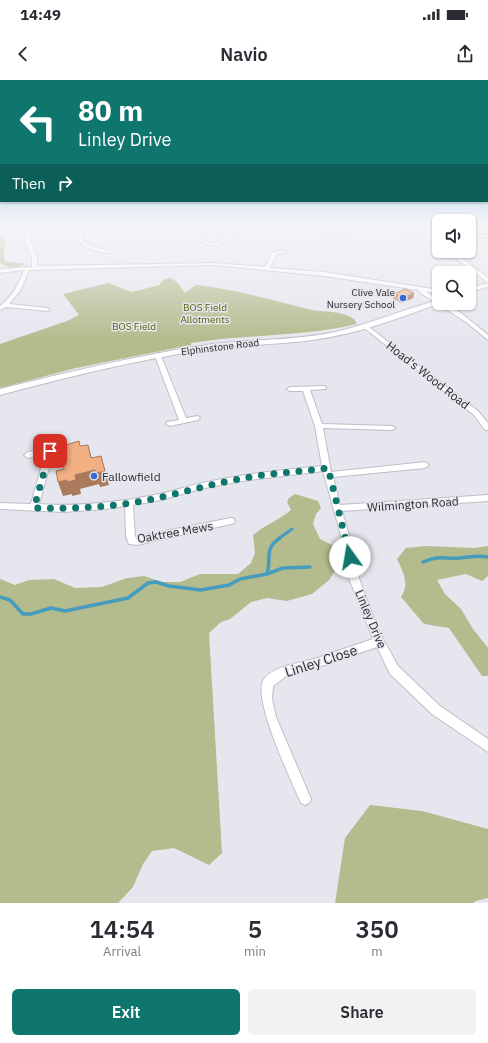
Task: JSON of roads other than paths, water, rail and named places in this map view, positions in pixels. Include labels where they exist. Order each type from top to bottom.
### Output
[{"type":"street","points":[[34,268],[36,262]]},
{"type":"street","points":[[267,269],[270,262]]},
{"type":"street","points":[[465,262],[488,281]]},
{"type":"street","points":[[0,271],[34,268],[215,264],[373,281],[432,291]]},
{"type":"street","points":[[0,308],[6,305],[19,288],[27,269]]},
{"type":"street","points":[[476,288],[488,285]]},
{"type":"street","points":[[418,289],[432,297]]},
{"type":"street","points":[[6,305],[40,312],[47,310]]},
{"type":"street","name":"Elphinstone Road","points":[[0,392],[72,374],[212,346],[320,337],[365,326],[432,305]]},
{"type":"street","points":[[452,310],[468,321],[488,338]]},
{"type":"street","name":"Hoad's Wood Road","points":[[365,326],[476,413],[488,428]]},
{"type":"street","points":[[158,356],[183,420]]},
{"type":"street","points":[[290,390],[324,388]]},
{"type":"street","name":"Linley Drive","points":[[306,389],[319,426],[328,471],[348,546],[354,578],[373,630],[379,642],[394,670],[436,710],[488,746]]},
{"type":"street","points":[[170,424],[196,418]]},
{"type":"street","points":[[319,426],[392,428]]},
{"type":"street","points":[[28,455],[61,449]]},
{"type":"street","points":[[34,508],[50,451]]},
{"type":"street","points":[[0,506],[63,509],[129,503],[242,478],[425,464]]},
{"type":"street","name":"Wilmington Road","points":[[338,508],[488,498]]},
{"type":"street","name":"Oaktree Mews","points":[[129,503],[130,536],[132,541],[231,521]]},
{"type":"street","name":"Linley Close","points":[[305,799],[271,716],[267,699],[268,683],[275,676],[289,669],[314,664],[379,642]]},
{"type":"waterway","points":[[278,539],[292,529]]},
{"type":"waterway","points":[[267,574],[270,550],[275,542],[280,538]]},
{"type":"waterway","points":[[423,562],[438,558],[477,556],[488,557]]},
{"type":"waterway","points":[[267,574],[283,568],[310,567]]},
{"type":"waterway","points":[[0,597],[10,600],[23,614],[31,614],[51,608],[65,611],[128,598],[148,583],[156,582],[169,586],[201,590],[229,585],[240,579],[267,574]]},
{"type":"place","name":"Clive Vale Nursery School","points":[[403,298]]},
{"type":"place","name":"Fallowfield","points":[[94,476]]},
{"type":"park label","name":"BOS Field Allotments","points":[[205,312]]},
{"type":"park label","name":"BOS Field","points":[[134,326]]}]
